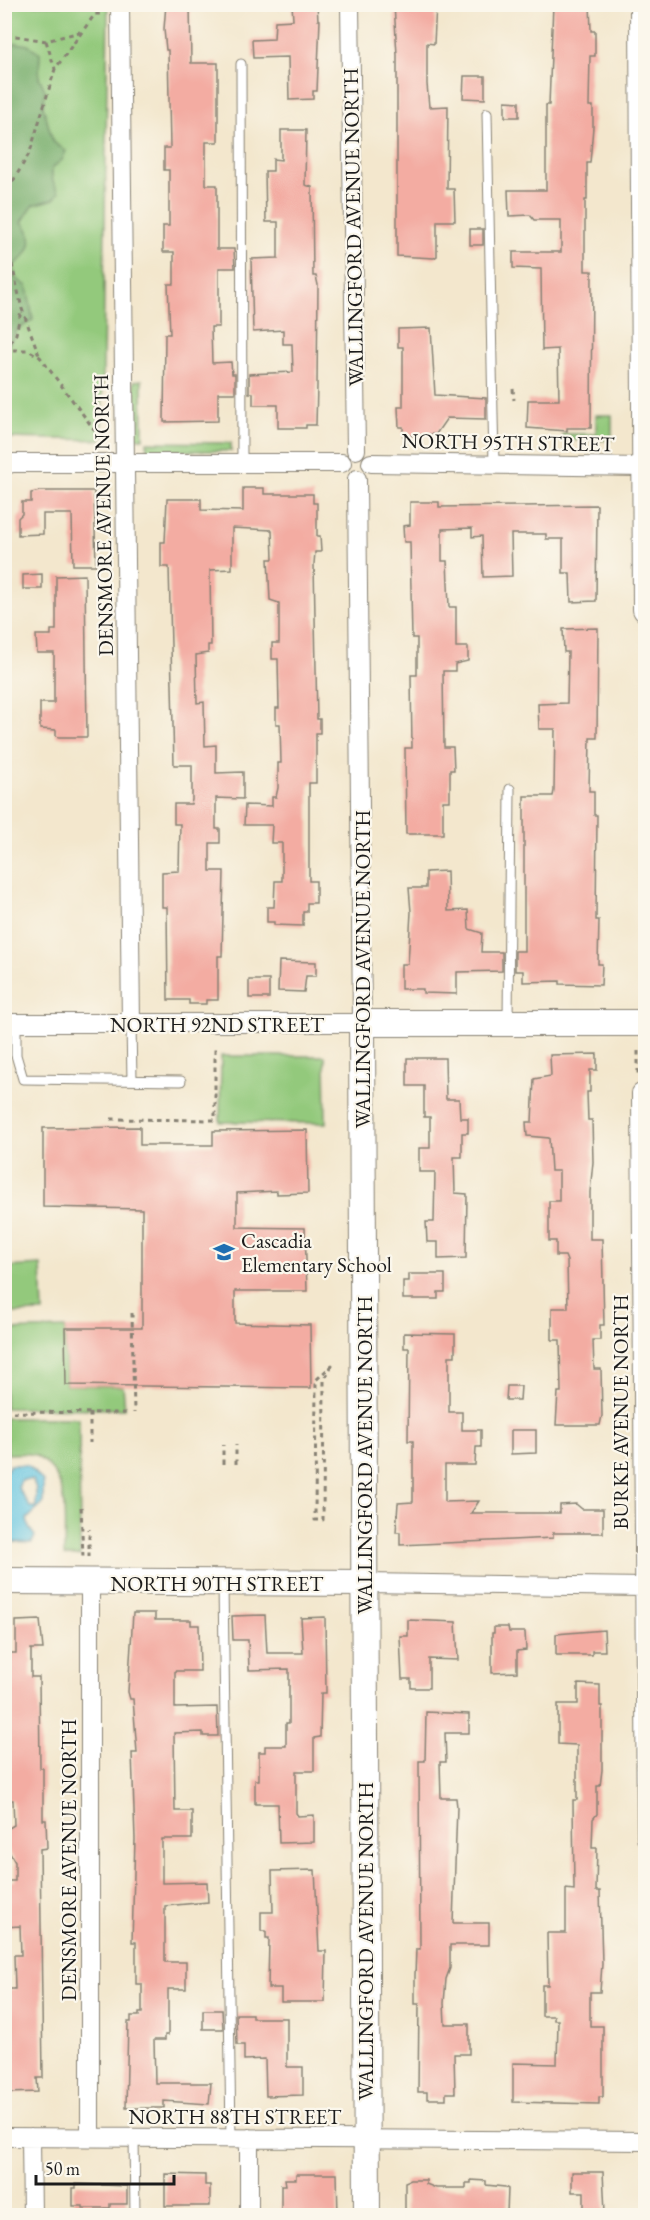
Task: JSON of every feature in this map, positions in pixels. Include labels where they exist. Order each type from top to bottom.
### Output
[{"type":"street","name":"WALLINGFORD AVENUE NORTH","points":[[350,4],[356,450]]},
{"type":"street","points":[[643,4],[645,609]]},
{"type":"street","name":"DENSMORE AVENUE NORTH","points":[[120,9],[131,1025]]},
{"type":"street","points":[[356,450],[365,453],[371,464],[366,475],[357,479],[346,474],[342,464],[347,454],[356,450]]},
{"type":"street","points":[[4,465],[125,462],[342,464]]},
{"type":"street","name":"NORTH 95TH STREET","points":[[371,464],[645,466]]},
{"type":"street","name":"WALLINGFORD AVENUE NORTH","points":[[357,479],[362,1023],[367,2216]]},
{"type":"street","name":"NORTH 92ND STREET","points":[[10,1023],[131,1025],[645,1023]]},
{"type":"street","name":"BURKE AVENUE NORTH","points":[[640,1084],[645,1838]]},
{"type":"street","name":"DENSMORE AVENUE NORTH","points":[[89,1570],[90,2137]]},
{"type":"street","name":"NORTH 90TH STREET","points":[[4,1581],[89,1570],[223,1582],[644,1587]]},
{"type":"street","name":"NORTH 88TH STREET","points":[[4,2137],[645,2141]]},
{"type":"street","points":[[31,2137],[32,2216]]},
{"type":"street","points":[[240,2138],[249,2216]]},
{"type":"lane","points":[[241,64],[242,463]]},
{"type":"lane","points":[[487,113],[494,465]]},
{"type":"lane","points":[[508,1023],[510,789]]},
{"type":"lane","points":[[10,1023],[23,1079],[181,1081]]},
{"type":"lane","points":[[131,1025],[132,1080]]},
{"type":"lane","points":[[223,1582],[240,2138]]},
{"type":"lane","points":[[134,2137],[135,2216]]},
{"type":"path","points":[[4,198],[30,152],[55,69],[95,14],[120,9]]},
{"type":"path","points":[[4,24],[10,35]]},
{"type":"path","points":[[10,35],[46,40],[81,31]]},
{"type":"path","points":[[4,42],[10,35]]},
{"type":"path","points":[[46,40],[55,69]]},
{"type":"path","points":[[4,229],[22,309],[40,357],[102,440]]},
{"type":"path","points":[[5,350],[16,334],[22,309]]},
{"type":"path","points":[[5,350],[28,350],[40,357]]},
{"type":"path","points":[[513,389],[514,400]]},
{"type":"path","points":[[111,1119],[215,1120],[215,1044]]},
{"type":"path","points":[[638,1050],[640,1084]]},
{"type":"path","points":[[132,1313],[134,1413]]},
{"type":"path","points":[[332,1365],[324,1380],[323,1521],[315,1521],[316,1380],[332,1365]]},
{"type":"path","points":[[4,1412],[126,1413]]},
{"type":"path","points":[[90,1413],[90,1443]]},
{"type":"path","points":[[223,1445],[223,1464]]},
{"type":"path","points":[[236,1445],[236,1464]]},
{"type":"path","points":[[81,1507],[83,1557]]},
{"type":"path","points":[[89,1529],[89,1570]]},
{"type":"green space","points":[[5,5],[108,5],[102,440],[5,438]]},
{"type":"green space","points":[[16,43],[28,45],[40,53],[39,77],[45,90],[43,106],[53,142],[66,151],[62,160],[52,168],[52,179],[59,193],[54,199],[33,205],[22,222],[31,240],[25,256],[14,265],[14,277],[27,286],[33,320],[17,330],[5,351],[4,51]]},
{"type":"green space","points":[[142,380],[143,438],[135,438],[134,381]]},
{"type":"green space","points":[[596,415],[612,415],[612,440],[563,440],[563,434],[596,434]]},
{"type":"green space","points":[[147,442],[231,443],[231,451],[147,451]]},
{"type":"green space","points":[[221,1056],[325,1056],[326,1123],[220,1122]]},
{"type":"green space","points":[[41,1265],[43,1312],[10,1313],[8,1267]]},
{"type":"green space","points":[[65,1328],[66,1385],[123,1386],[125,1409],[5,1408],[4,1330]]},
{"type":"green space","points":[[5,1418],[79,1418],[80,1556],[64,1556],[65,1513],[60,1486],[55,1474],[34,1455],[7,1454]]},
{"type":"water","points":[[10,1465],[27,1465],[43,1481],[43,1504],[27,1519],[29,1528],[35,1536],[32,1543],[11,1542],[8,1532],[9,1513],[4,1499],[5,1473]],"holes":[[[21,1480],[33,1480],[36,1489],[36,1507],[30,1507],[18,1488]]]},
{"type":"building","points":[[166,4],[190,4],[191,63],[218,63],[218,142],[206,142],[206,185],[217,185],[217,249],[234,249],[235,268],[219,268],[219,327],[211,327],[212,363],[231,362],[232,374],[235,374],[235,393],[218,393],[218,421],[164,422],[165,334],[170,334],[168,284],[174,284],[174,252],[163,252],[163,226],[169,226],[169,170],[164,170],[164,148],[170,148],[168,50],[166,50],[164,29]]},
{"type":"building","points":[[292,4],[317,4],[318,20],[320,20],[317,91],[313,91],[313,99],[289,100],[288,57],[253,58],[252,40],[274,39],[275,21],[293,20]]},
{"type":"building","points":[[394,4],[436,4],[434,44],[427,43],[429,107],[448,106],[447,189],[454,189],[455,221],[437,221],[437,256],[434,258],[397,256],[397,55]]},
{"type":"building","points":[[553,4],[590,4],[591,31],[595,31],[595,56],[590,56],[589,106],[593,106],[593,127],[590,163],[587,163],[587,200],[585,200],[585,271],[592,271],[591,428],[567,428],[567,431],[527,428],[528,400],[559,400],[558,349],[542,350],[541,269],[513,268],[513,252],[561,252],[561,220],[534,220],[530,215],[509,216],[508,190],[546,190],[546,105],[549,105]]},
{"type":"building","points":[[464,76],[485,76],[485,99],[463,98]]},
{"type":"building","points":[[505,101],[519,102],[519,117],[505,117]]},
{"type":"building","points":[[281,130],[306,130],[305,185],[312,187],[313,276],[316,276],[318,285],[317,386],[316,425],[306,425],[306,428],[278,428],[278,405],[253,405],[253,393],[249,393],[249,374],[293,372],[292,344],[283,344],[283,330],[253,332],[251,259],[278,258],[278,222],[266,222],[265,171],[273,171],[273,159],[281,160]]},
{"type":"building","points":[[470,229],[483,229],[483,245],[470,245]]},
{"type":"building","points":[[431,328],[435,395],[486,398],[486,419],[447,418],[436,434],[403,436],[403,427],[399,427],[398,407],[403,407],[403,347],[398,347],[398,329]]},
{"type":"building","points":[[243,488],[264,488],[264,494],[313,494],[313,503],[317,503],[317,536],[320,536],[321,552],[315,552],[314,564],[317,719],[320,719],[320,733],[316,733],[316,783],[309,783],[309,881],[316,881],[316,903],[307,903],[307,912],[303,912],[303,926],[274,925],[274,922],[267,922],[267,907],[274,907],[275,881],[282,881],[282,843],[271,843],[272,825],[244,825],[245,805],[272,806],[272,797],[276,797],[278,788],[278,763],[281,763],[280,724],[276,724],[276,708],[279,708],[278,659],[272,659],[272,643],[279,643],[279,603],[270,600],[268,559],[273,559],[272,530],[232,528],[232,569],[210,570],[211,645],[208,645],[208,653],[196,655],[197,703],[204,702],[205,746],[216,745],[216,773],[243,772],[243,799],[216,798],[216,829],[220,829],[220,843],[210,843],[210,871],[224,871],[222,956],[218,956],[218,1000],[206,1000],[206,1004],[189,1004],[189,1000],[168,1000],[167,907],[162,907],[162,872],[179,871],[180,824],[174,824],[174,804],[191,804],[192,765],[174,765],[169,567],[161,567],[161,542],[165,542],[167,499],[201,499],[201,510],[243,511]]},
{"type":"building","points":[[94,491],[96,565],[73,565],[72,514],[43,514],[43,534],[18,535],[18,518],[22,514],[22,502],[31,502],[31,493]]},
{"type":"building","points":[[410,502],[439,502],[439,507],[597,505],[596,601],[571,602],[570,573],[563,573],[563,539],[546,539],[546,534],[511,534],[512,576],[483,577],[482,536],[472,537],[472,528],[442,529],[442,561],[447,561],[449,607],[456,607],[456,647],[468,647],[468,661],[455,664],[455,671],[443,671],[444,747],[453,747],[454,770],[450,770],[450,801],[443,801],[443,834],[406,834],[405,748],[412,748],[411,675],[417,675],[417,638],[412,638],[410,542],[404,542],[403,526],[410,525]]},
{"type":"building","points":[[42,574],[42,589],[23,589],[23,575]]},
{"type":"building","points":[[85,575],[87,737],[59,737],[56,736],[56,730],[40,729],[40,703],[54,703],[54,653],[37,653],[36,635],[51,635],[51,630],[56,630],[56,576]]},
{"type":"building","points":[[598,628],[597,738],[590,738],[589,791],[594,791],[594,815],[597,815],[596,920],[599,920],[598,964],[602,964],[601,985],[560,984],[560,981],[523,982],[523,971],[515,971],[515,951],[524,951],[524,796],[553,796],[554,791],[555,729],[539,729],[538,704],[567,703],[568,652],[564,652],[563,629]]},
{"type":"building","points":[[447,871],[448,911],[468,910],[469,929],[482,933],[481,952],[502,952],[502,971],[457,972],[457,994],[423,993],[423,989],[401,989],[401,964],[408,964],[411,912],[409,888],[426,888],[426,872]]},
{"type":"building","points":[[279,961],[316,962],[316,976],[306,976],[304,992],[278,991]]},
{"type":"building","points":[[249,980],[269,980],[269,998],[249,998]]},
{"type":"building","points":[[597,1054],[597,1070],[590,1070],[590,1092],[587,1092],[588,1120],[592,1120],[593,1162],[590,1192],[590,1239],[602,1239],[604,1325],[600,1325],[600,1340],[593,1340],[594,1369],[601,1369],[602,1416],[600,1425],[556,1425],[558,1392],[561,1392],[560,1340],[552,1340],[552,1308],[568,1308],[567,1261],[565,1256],[556,1256],[556,1241],[549,1241],[549,1201],[559,1201],[559,1171],[551,1171],[549,1138],[527,1136],[526,1122],[532,1122],[534,1079],[551,1076],[550,1055]]},
{"type":"building","points":[[407,1058],[445,1058],[446,1099],[459,1099],[460,1118],[468,1118],[468,1133],[462,1133],[462,1157],[454,1157],[455,1193],[467,1194],[466,1258],[438,1259],[438,1242],[427,1242],[426,1222],[434,1222],[435,1172],[419,1172],[419,1148],[430,1148],[430,1117],[424,1117],[424,1086],[407,1086]]},
{"type":"building","name":"Cascadia Elementary School","points":[[140,1127],[140,1145],[213,1145],[213,1131],[307,1130],[308,1193],[277,1194],[277,1191],[237,1193],[237,1227],[305,1228],[307,1291],[235,1291],[235,1323],[310,1325],[311,1388],[66,1385],[65,1328],[142,1328],[142,1209],[43,1207],[43,1128]]},
{"type":"building","points":[[409,1274],[445,1274],[445,1292],[438,1292],[438,1299],[403,1299],[403,1281],[409,1281]]},
{"type":"building","points":[[404,1333],[455,1334],[455,1356],[449,1356],[449,1412],[462,1412],[462,1430],[481,1430],[481,1447],[476,1447],[475,1465],[445,1465],[445,1502],[479,1501],[471,1513],[560,1513],[560,1505],[576,1504],[582,1509],[603,1509],[603,1533],[553,1533],[553,1538],[400,1545],[400,1532],[396,1532],[398,1503],[413,1502],[413,1441],[408,1441],[409,1348],[404,1348]]},
{"type":"building","points":[[507,1386],[521,1386],[520,1400],[506,1400]]},
{"type":"building","points":[[511,1430],[536,1430],[536,1453],[511,1454]]},
{"type":"building","points":[[133,1613],[155,1613],[155,1620],[191,1620],[191,1625],[199,1625],[200,1671],[175,1671],[175,1708],[217,1707],[218,1736],[203,1736],[203,1732],[174,1733],[175,1811],[192,1811],[192,1839],[162,1839],[162,1883],[207,1882],[208,1902],[165,1906],[165,1962],[186,1962],[186,1989],[168,1989],[168,2035],[165,2035],[165,2040],[154,2040],[155,2083],[211,2083],[209,2104],[164,2101],[164,2108],[126,2108],[128,2022],[131,2022],[131,2016],[139,2016],[139,2013],[142,2013],[142,1984],[136,1984],[136,1942],[132,1942],[135,1839],[132,1753],[137,1753],[133,1699],[130,1699],[128,1692]]},
{"type":"building","points":[[265,1615],[267,1653],[303,1653],[301,1618],[325,1617],[326,1693],[321,1693],[320,1737],[314,1738],[314,1771],[296,1771],[296,1813],[298,1816],[314,1815],[314,1842],[279,1843],[278,1804],[255,1804],[255,1780],[259,1780],[259,1752],[265,1752],[265,1746],[286,1746],[286,1723],[289,1723],[289,1669],[249,1670],[248,1640],[233,1640],[232,1616]]},
{"type":"building","points":[[40,1620],[43,1649],[31,1649],[31,1677],[39,1677],[40,1768],[43,1768],[43,1820],[46,1820],[47,1848],[40,1849],[43,2078],[37,2078],[38,2092],[7,2093],[4,2091],[4,2024],[8,2024],[8,1989],[15,1989],[14,1955],[21,1955],[20,1926],[4,1927],[6,1881],[15,1881],[15,1862],[4,1843],[4,1831],[14,1825],[13,1800],[5,1800],[4,1679],[6,1653],[16,1653],[16,1621]]},
{"type":"building","points":[[408,1620],[456,1622],[458,1660],[429,1659],[429,1688],[411,1688],[411,1679],[402,1679],[400,1636],[408,1636]]},
{"type":"building","points":[[494,1627],[508,1627],[509,1632],[525,1632],[526,1650],[517,1651],[517,1672],[492,1673]]},
{"type":"building","points":[[604,1630],[605,1651],[592,1651],[592,1655],[556,1655],[556,1634]]},
{"type":"building","points":[[578,1684],[600,1685],[600,1706],[602,1706],[602,1770],[600,1786],[597,1786],[597,1814],[593,1819],[592,1848],[597,1848],[596,1891],[600,1891],[602,1964],[600,1992],[590,1992],[590,2026],[603,2026],[603,2097],[599,2097],[599,2104],[513,2102],[513,2063],[557,2064],[558,2020],[554,2020],[554,2016],[542,2016],[542,1985],[548,1985],[547,1933],[566,1933],[566,1889],[574,1890],[573,1800],[577,1800],[577,1745],[558,1744],[558,1704],[578,1704]]},
{"type":"building","points":[[426,1712],[469,1714],[469,1733],[445,1733],[446,1762],[440,1762],[441,1798],[456,1798],[457,1807],[453,1923],[489,1923],[489,1945],[450,1945],[450,1968],[446,1979],[444,2003],[445,2024],[469,2024],[469,2054],[454,2054],[455,2093],[446,2093],[446,2099],[427,2099],[427,2092],[418,2092],[419,2004],[415,2004],[415,1975],[416,1949],[420,1949],[419,1761],[425,1761]]},
{"type":"building","points":[[315,1870],[319,1951],[326,1951],[325,2002],[281,2002],[281,1988],[268,1988],[269,1938],[266,1938],[266,1931],[261,1931],[261,1912],[273,1912],[272,1871]]},
{"type":"building","points":[[203,2010],[222,2010],[223,2029],[203,2029]]},
{"type":"building","points":[[236,2014],[252,2014],[252,2018],[287,2018],[287,2067],[303,2067],[303,2095],[266,2096],[265,2059],[244,2060],[244,2045],[237,2045]]},
{"type":"building","points":[[572,2172],[603,2172],[605,2212],[584,2212],[584,2192],[572,2192]]},
{"type":"building","points":[[165,2174],[205,2175],[205,2185],[210,2185],[210,2206],[165,2206]]},
{"type":"building","points":[[296,2174],[337,2174],[338,2216],[281,2216],[281,2185],[286,2185],[285,2179],[296,2179]]},
{"type":"building","points":[[426,2180],[426,2184],[436,2188],[466,2188],[466,2183],[471,2183],[471,2180],[486,2181],[486,2185],[505,2187],[508,2189],[507,2213],[405,2213],[405,2182]]},
{"type":"building","points":[[76,2184],[127,2186],[127,2204],[110,2204],[110,2208],[73,2206],[73,2188],[76,2188]]},
{"type":"place","name":"Cascadia Elementary School","points":[[224,1252]]}]
